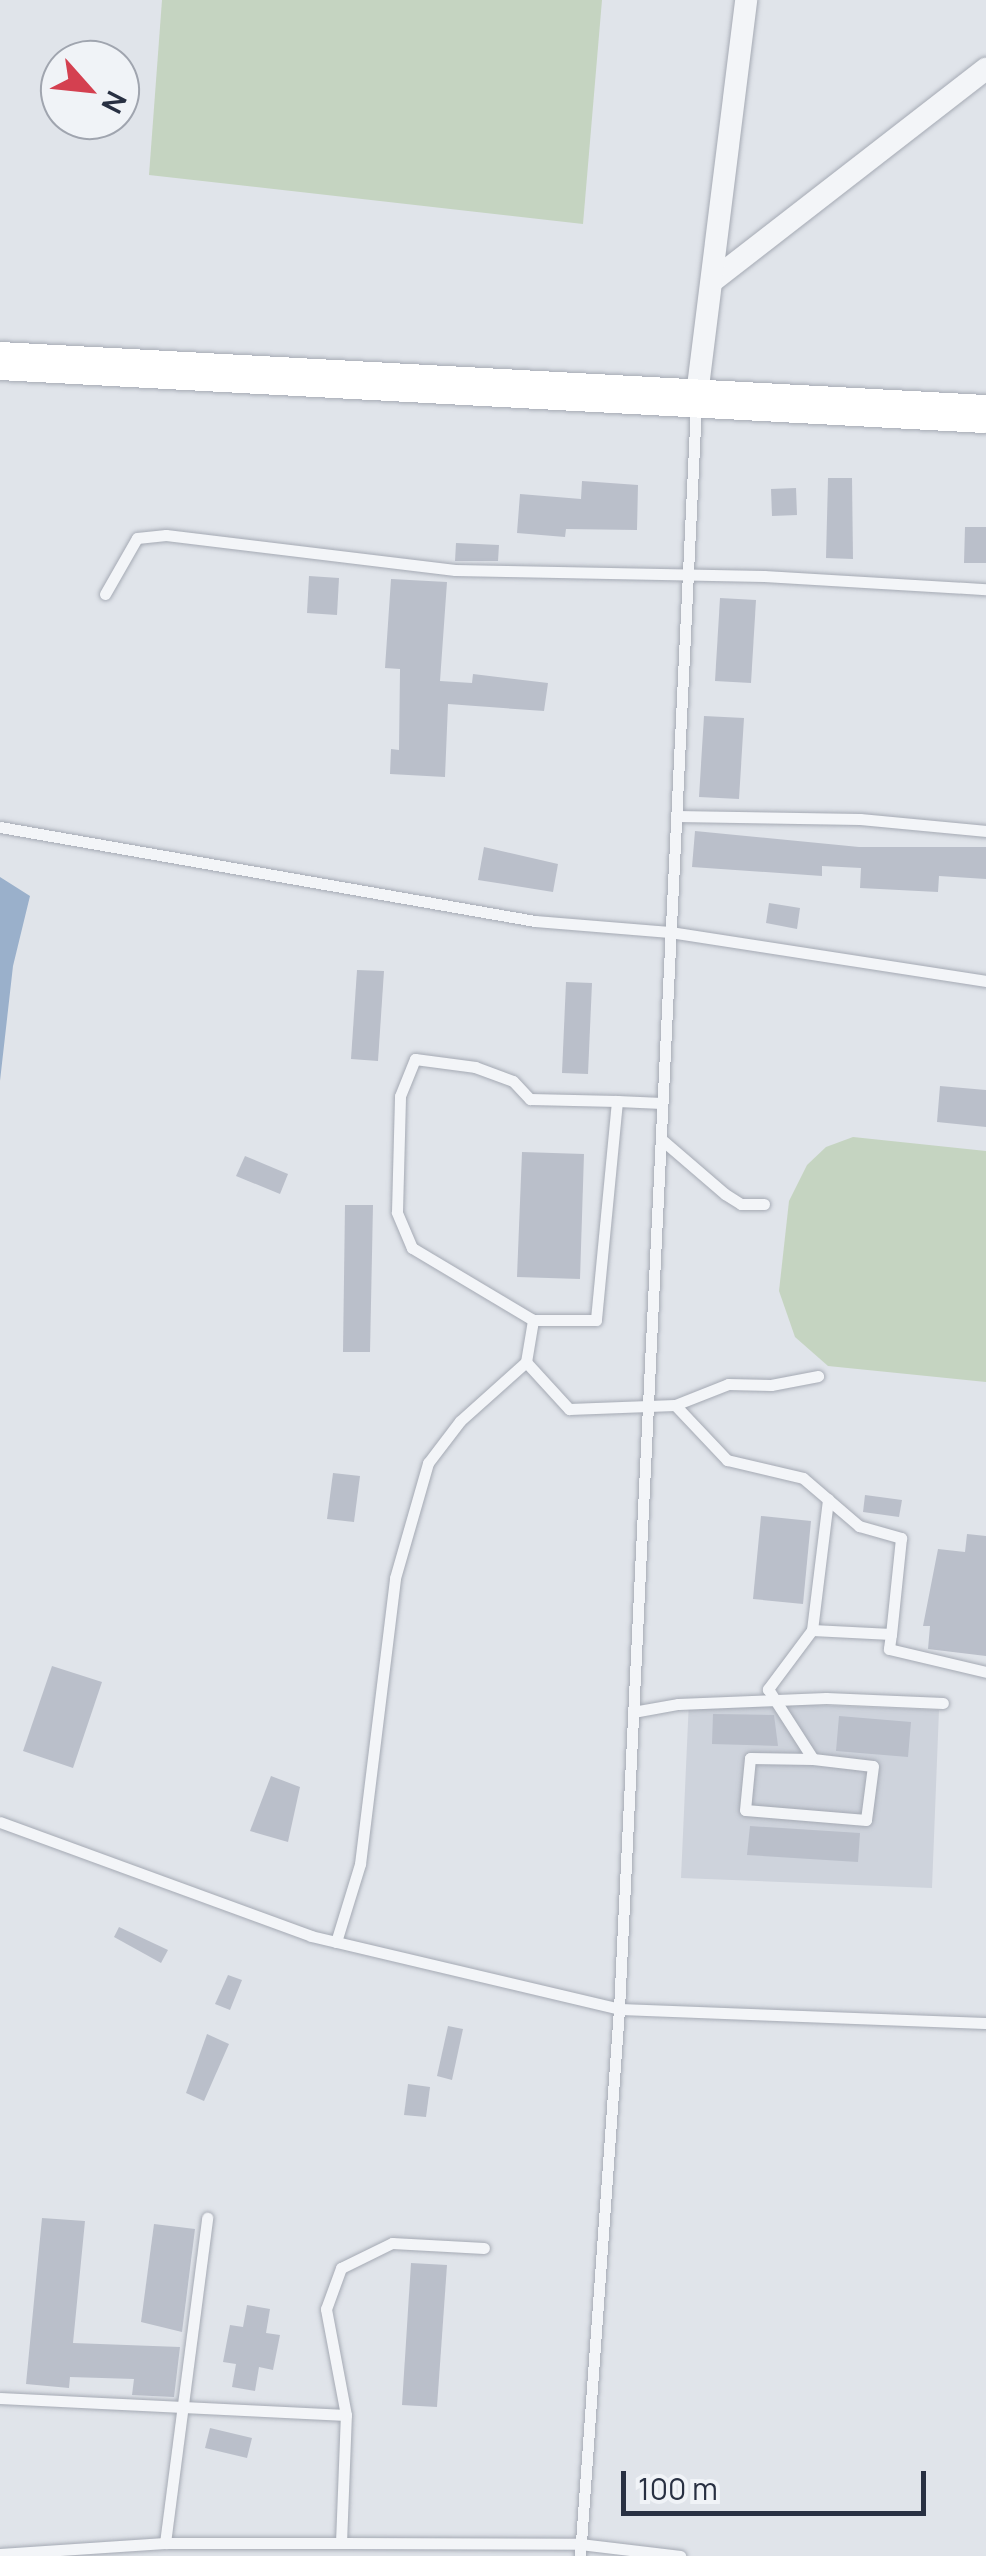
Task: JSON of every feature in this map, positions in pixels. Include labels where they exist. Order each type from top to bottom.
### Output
[{"type":"highway","points":[[0,361],[986,414]]},
{"type":"street","points":[[696,396],[716,278],[746,0]]},
{"type":"street","points":[[716,278],[986,69]]},
{"type":"lane","points":[[580,2550],[619,2009],[696,396]]},
{"type":"lane","points":[[105,594],[137,538],[166,535],[260,542],[398,566],[986,589]]},
{"type":"lane","points":[[676,816],[860,820],[986,831]]},
{"type":"lane","points":[[0,828],[536,920],[670,932],[986,981]]},
{"type":"lane","points":[[617,1102],[596,1320],[532,1320],[412,1248],[397,1212],[400,1096],[415,1059],[432,1058],[513,1082],[530,1100],[662,1102]]},
{"type":"lane","points":[[660,1139],[725,1194],[741,1204],[764,1204]]},
{"type":"lane","points":[[336,1942],[360,1864],[395,1578],[428,1462],[460,1422],[526,1362],[532,1320]]},
{"type":"lane","points":[[526,1362],[569,1409],[674,1405],[728,1384],[771,1386],[818,1376]]},
{"type":"lane","points":[[674,1405],[727,1460],[803,1478],[859,1526],[902,1538],[889,1649],[986,1672]]},
{"type":"lane","points":[[812,1759],[768,1690],[812,1630],[828,1499]]},
{"type":"lane","points":[[812,1630],[891,1634]]},
{"type":"lane","points":[[633,1712],[776,1700],[942,1703]]},
{"type":"lane","points":[[750,1758],[812,1759],[873,1766],[866,1820],[745,1810],[750,1758]]},
{"type":"lane","points":[[0,1822],[336,1942],[619,2009],[986,2022]]},
{"type":"lane","points":[[165,2543],[207,2218]]},
{"type":"lane","points":[[341,2543],[346,2415],[326,2309],[341,2268],[392,2243],[484,2248]]},
{"type":"lane","points":[[0,2398],[346,2415]]},
{"type":"lane","points":[[0,2554],[165,2543],[341,2543],[680,2556]]},
{"type":"shaded area","points":[[689,1700],[939,1710],[932,1888],[681,1878]]},
{"type":"green space","points":[[162,0],[602,0],[583,224],[149,175]]},
{"type":"green space","points":[[853,1137],[986,1151],[986,1382],[828,1366],[795,1337],[779,1291],[789,1201],[807,1165],[826,1147]]},
{"type":"water","points":[[0,877],[30,896],[13,966],[0,1081]]},
{"type":"building","points":[[828,478],[852,478],[853,559],[826,558]]},
{"type":"building","points":[[582,481],[638,485],[637,530],[566,529],[565,537],[517,533],[520,494],[581,499]]},
{"type":"building","points":[[796,488],[797,515],[772,516],[771,489]]},
{"type":"building","points":[[965,527],[986,527],[986,563],[964,563]]},
{"type":"building","points":[[456,543],[499,545],[498,561],[455,561]]},
{"type":"building","points":[[309,576],[339,578],[337,615],[307,613]]},
{"type":"building","points":[[391,579],[447,582],[440,681],[472,683],[473,674],[548,683],[544,711],[448,704],[445,777],[390,774],[391,749],[399,750],[400,669],[385,668]]},
{"type":"building","points":[[720,598],[756,600],[751,683],[715,681]]},
{"type":"building","points":[[704,716],[744,718],[739,799],[699,797]]},
{"type":"building","points":[[695,831],[859,847],[986,847],[986,879],[939,876],[938,892],[860,888],[861,868],[822,866],[822,876],[692,867]]},
{"type":"building","points":[[484,847],[558,864],[553,892],[478,880]]},
{"type":"building","points":[[769,903],[800,908],[797,929],[766,923]]},
{"type":"building","points":[[357,970],[384,971],[378,1061],[351,1059]]},
{"type":"building","points":[[566,982],[592,983],[588,1074],[562,1073]]},
{"type":"building","points":[[940,1086],[986,1090],[986,1127],[937,1122]]},
{"type":"building","points":[[522,1152],[584,1154],[580,1279],[517,1277]]},
{"type":"building","points":[[245,1156],[288,1174],[280,1194],[236,1176]]},
{"type":"building","points":[[345,1205],[373,1205],[370,1352],[343,1352]]},
{"type":"building","points":[[333,1473],[360,1476],[354,1522],[327,1519]]},
{"type":"building","points":[[865,1495],[902,1500],[899,1517],[863,1512]]},
{"type":"building","points":[[761,1516],[811,1521],[803,1604],[753,1599]]},
{"type":"building","points":[[967,1534],[986,1536],[986,1656],[928,1649],[930,1626],[923,1626],[938,1549],[965,1552]]},
{"type":"building","points":[[52,1666],[102,1682],[73,1768],[23,1751]]},
{"type":"building","points":[[713,1714],[774,1715],[778,1746],[712,1744]]},
{"type":"building","points":[[839,1716],[911,1722],[908,1757],[836,1751]]},
{"type":"building","points":[[271,1776],[300,1787],[288,1842],[250,1831]]},
{"type":"building","points":[[750,1826],[860,1833],[858,1862],[747,1855]]},
{"type":"building","points":[[119,1927],[168,1950],[161,1963],[114,1937]]},
{"type":"building","points":[[228,1975],[242,1980],[230,2010],[215,2004]]},
{"type":"building","points":[[448,2026],[463,2029],[452,2080],[437,2076]]},
{"type":"building","points":[[207,2034],[229,2044],[204,2101],[186,2093]]},
{"type":"building","points":[[408,2084],[430,2087],[426,2117],[404,2115]]},
{"type":"building","points":[[42,2218],[85,2221],[73,2343],[180,2347],[174,2397],[132,2395],[134,2379],[70,2377],[69,2388],[26,2384]]},
{"type":"building","points":[[154,2224],[195,2229],[182,2332],[141,2322]]},
{"type":"building","points":[[411,2263],[447,2265],[437,2407],[402,2405]]},
{"type":"building","points":[[247,2305],[270,2309],[266,2333],[280,2335],[273,2370],[259,2367],[255,2391],[232,2387],[236,2364],[223,2362],[230,2325],[243,2327]]},
{"type":"building","points":[[210,2428],[252,2438],[247,2458],[205,2448]]}]
